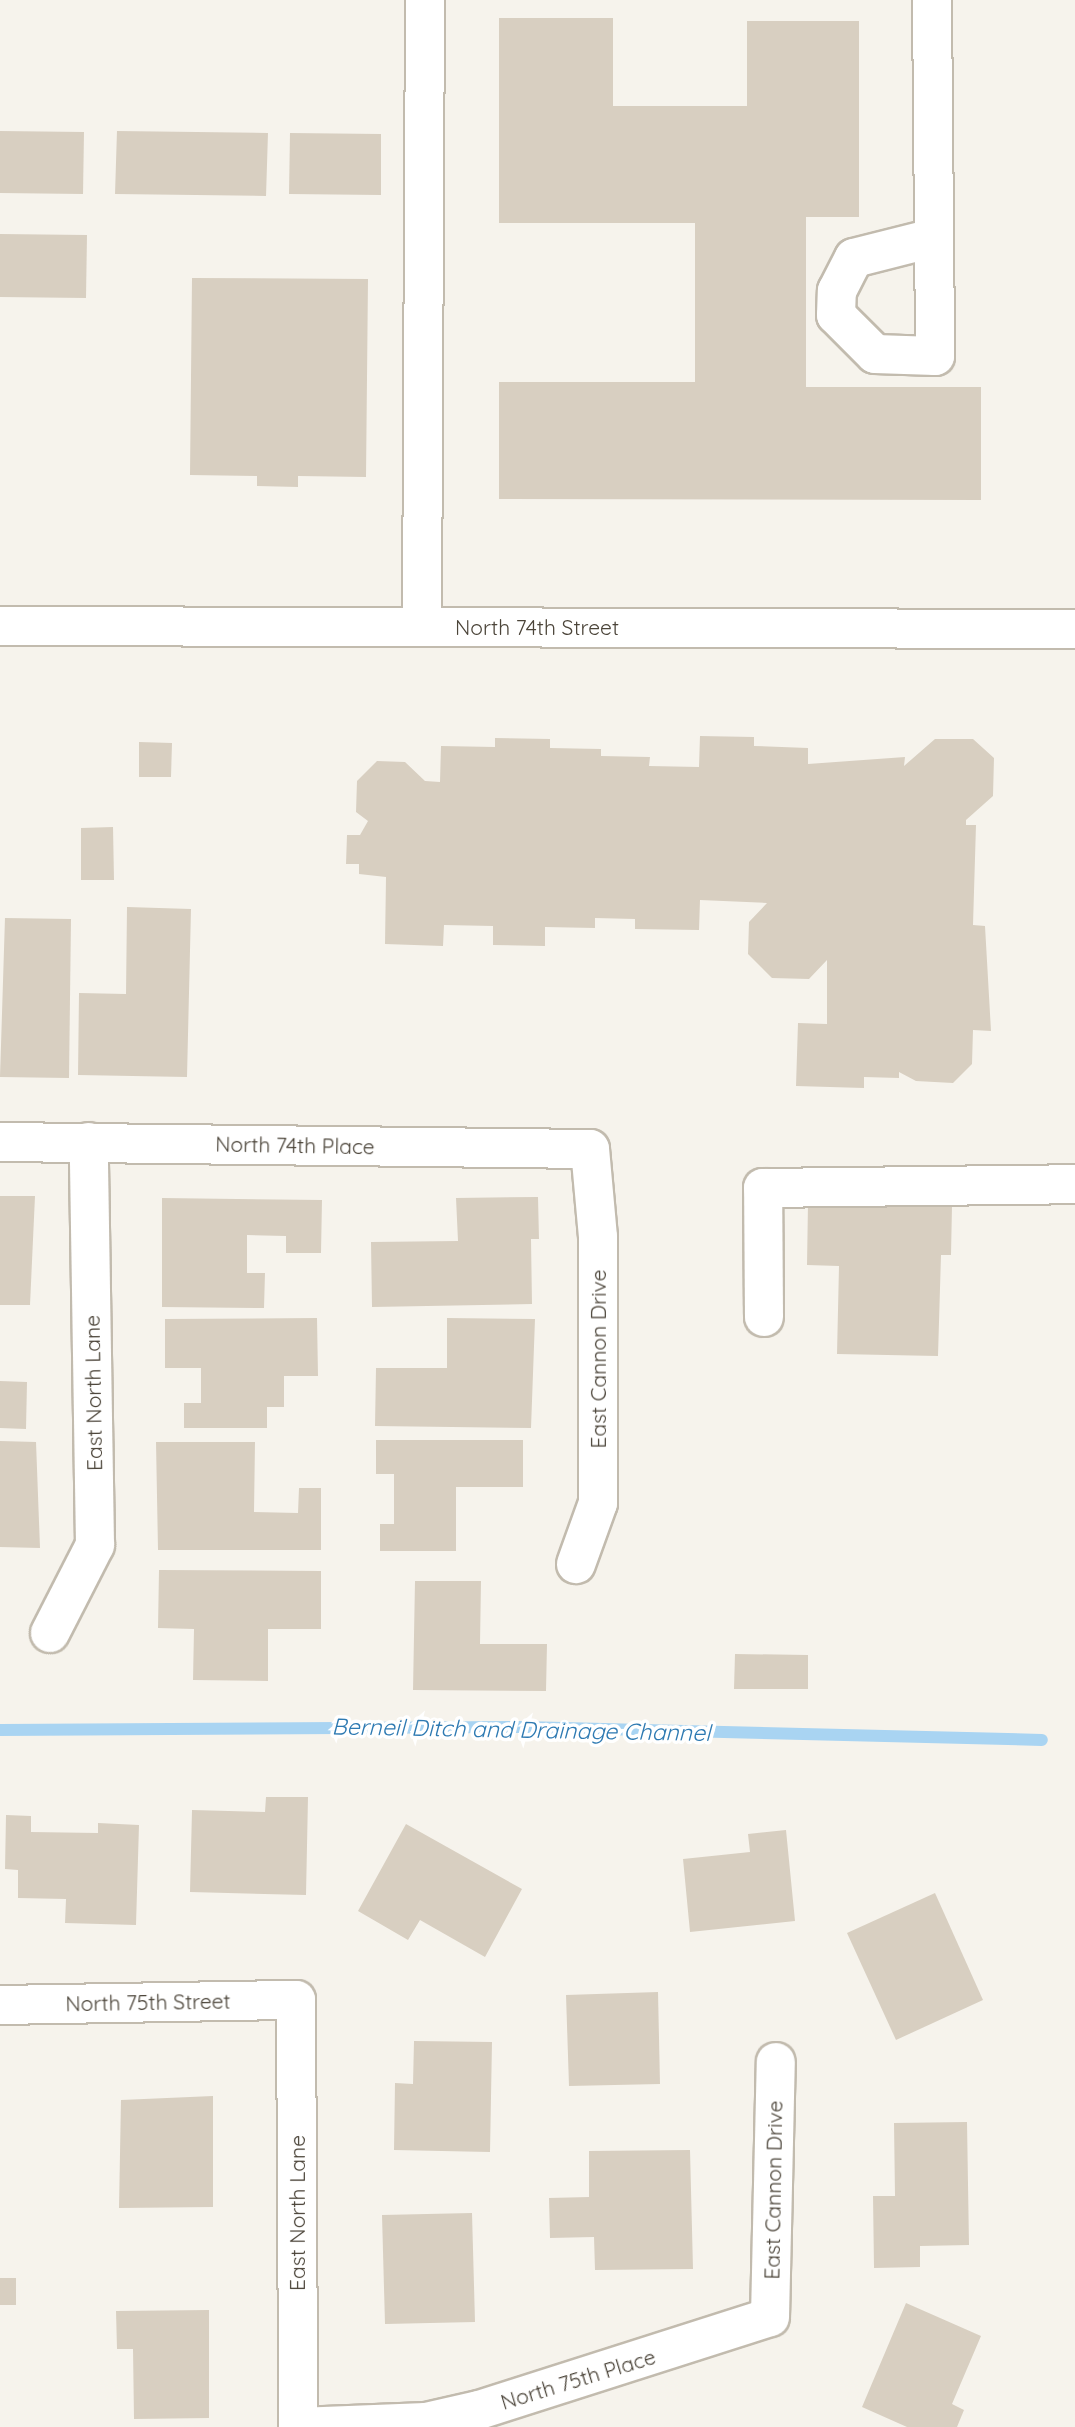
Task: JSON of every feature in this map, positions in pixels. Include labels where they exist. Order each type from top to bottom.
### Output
[{"type":"street","points":[[422,626],[425,0]]},
{"type":"street","points":[[932,0],[933,238]]},
{"type":"street","name":"North 74th Street","points":[[0,626],[1075,629]]},
{"type":"street","name":"North 74th Place","points":[[0,1142],[590,1149]]},
{"type":"street","name":"East North Lane","points":[[50,1633],[95,1545],[89,1142]]},
{"type":"street","name":"East Cannon Drive","points":[[576,1564],[598,1503],[598,1237],[590,1149]]},
{"type":"street","points":[[764,1317],[763,1188],[1075,1184]]},
{"type":"street","name":"East North Lane","points":[[296,2000],[298,2427]]},
{"type":"street","name":"North 75th Street","points":[[0,2005],[296,2000]]},
{"type":"street","name":"East Cannon Drive","points":[[770,2317],[776,2062]]},
{"type":"street","name":"North 75th Place","points":[[298,2427],[426,2422],[466,2413],[770,2317]]},
{"type":"building","points":[[499,18],[613,18],[613,106],[747,106],[747,21],[859,21],[859,217],[806,217],[806,387],[981,387],[981,500],[499,499],[499,382],[695,382],[695,223],[499,223]]},
{"type":"building","points":[[0,131],[84,132],[83,194],[0,193]]},
{"type":"building","points":[[117,131],[268,133],[266,196],[115,194]]},
{"type":"building","points":[[290,133],[381,134],[381,195],[289,194]]},
{"type":"building","points":[[0,234],[87,235],[86,298],[0,297]]},
{"type":"building","points":[[192,278],[368,279],[366,477],[298,476],[298,487],[257,486],[257,476],[190,475]]},
{"type":"building","points":[[700,736],[754,737],[754,746],[808,748],[808,764],[905,757],[904,766],[935,739],[973,739],[994,758],[993,796],[966,820],[966,825],[976,825],[973,925],[985,926],[991,1031],[973,1030],[972,1064],[953,1083],[916,1081],[899,1072],[899,1078],[864,1077],[864,1088],[796,1086],[798,1023],[827,1024],[827,960],[809,979],[772,978],[748,954],[749,922],[767,903],[700,900],[699,930],[635,929],[635,919],[595,918],[595,928],[545,927],[545,946],[493,945],[493,926],[444,925],[443,946],[385,944],[386,877],[359,874],[359,864],[346,864],[347,835],[360,835],[368,821],[356,812],[357,781],[377,761],[405,762],[425,781],[440,782],[441,746],[495,747],[495,738],[550,739],[550,748],[601,749],[601,756],[650,757],[649,766],[699,767]]},
{"type":"building","points":[[139,742],[172,743],[171,777],[139,777]]},
{"type":"building","points":[[113,827],[114,880],[81,880],[81,828]]},
{"type":"building","points":[[127,907],[191,909],[187,1077],[78,1075],[79,993],[126,994]]},
{"type":"building","points":[[5,918],[71,919],[69,1078],[0,1077]]},
{"type":"building","points":[[0,1196],[35,1196],[30,1305],[0,1305]]},
{"type":"building","points":[[538,1197],[539,1239],[531,1239],[532,1304],[372,1307],[371,1242],[458,1241],[456,1198]]},
{"type":"building","points":[[162,1198],[322,1200],[321,1253],[286,1253],[286,1236],[247,1235],[247,1273],[265,1273],[264,1308],[162,1307]]},
{"type":"building","points":[[808,1203],[952,1206],[951,1255],[941,1255],[938,1356],[837,1354],[839,1266],[807,1265]]},
{"type":"building","points":[[317,1318],[318,1376],[284,1376],[284,1407],[267,1407],[267,1428],[184,1428],[184,1403],[201,1403],[201,1368],[165,1368],[165,1319]]},
{"type":"building","points":[[447,1318],[535,1319],[531,1428],[375,1426],[376,1368],[447,1368]]},
{"type":"building","points":[[0,1381],[27,1382],[26,1429],[0,1428]]},
{"type":"building","points":[[376,1440],[523,1440],[523,1487],[456,1487],[456,1551],[380,1551],[380,1524],[394,1524],[394,1474],[376,1474]]},
{"type":"building","points":[[0,1441],[36,1442],[40,1548],[0,1547]]},
{"type":"building","points":[[156,1442],[255,1442],[254,1512],[298,1513],[299,1488],[321,1488],[321,1550],[158,1550]]},
{"type":"building","points":[[159,1570],[321,1571],[321,1629],[268,1629],[268,1681],[193,1680],[194,1629],[158,1628]]},
{"type":"building","points":[[415,1581],[481,1581],[480,1644],[547,1644],[546,1691],[413,1690]]},
{"type":"building","points":[[735,1654],[808,1655],[808,1689],[734,1689]]},
{"type":"building","points":[[266,1797],[308,1797],[306,1895],[190,1892],[192,1810],[265,1812]]},
{"type":"building","points":[[6,1815],[31,1816],[31,1832],[98,1833],[98,1823],[139,1825],[136,1925],[65,1923],[66,1899],[18,1898],[18,1870],[5,1869]]},
{"type":"building","points":[[406,1824],[522,1889],[485,1957],[420,1920],[408,1940],[358,1911]]},
{"type":"building","points":[[786,1830],[795,1921],[690,1932],[683,1859],[750,1852],[748,1834]]},
{"type":"building","points":[[935,1893],[983,2000],[896,2040],[847,1933]]},
{"type":"building","points":[[658,1992],[660,2084],[569,2086],[566,1995]]},
{"type":"building","points":[[414,2041],[492,2042],[490,2152],[394,2150],[395,2083],[413,2084]]},
{"type":"building","points":[[213,2096],[213,2207],[119,2208],[121,2100]]},
{"type":"building","points":[[967,2122],[969,2245],[920,2246],[920,2267],[874,2268],[873,2196],[895,2196],[894,2123]]},
{"type":"building","points":[[690,2150],[693,2269],[595,2270],[594,2237],[550,2238],[549,2198],[589,2197],[589,2151]]},
{"type":"building","points":[[472,2213],[475,2322],[385,2324],[382,2215]]},
{"type":"building","points":[[0,2278],[16,2278],[16,2305],[0,2305]]},
{"type":"building","points":[[906,2303],[981,2336],[952,2404],[964,2410],[957,2427],[907,2427],[862,2407]]},
{"type":"building","points":[[209,2310],[209,2418],[134,2419],[133,2349],[117,2349],[116,2311]]},
{"type":"waterway","name":"Berneil Ditch and Drainage Channel","points":[[0,1730],[523,1727],[1042,1740]]}]
